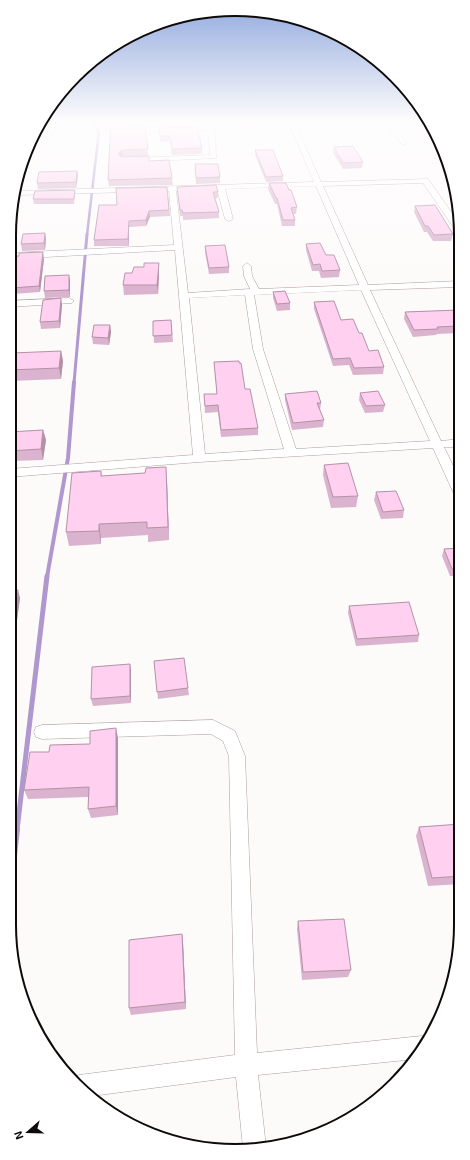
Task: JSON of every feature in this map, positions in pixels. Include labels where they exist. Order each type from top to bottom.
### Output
[{"type":"street","points":[[315,175],[364,287],[454,481]]},
{"type":"street","points":[[20,193],[425,180],[454,222]]},
{"type":"street","points":[[220,186],[229,219]]},
{"type":"street","points":[[172,188],[199,458]]},
{"type":"street","points":[[16,256],[179,247]]},
{"type":"street","points":[[246,266],[253,292],[258,349],[291,453]]},
{"type":"street","points":[[183,296],[454,284]]},
{"type":"street","points":[[16,304],[69,301]]},
{"type":"street","points":[[16,472],[199,458],[454,443]]},
{"type":"street","points":[[42,732],[213,727],[229,736],[237,756],[246,1065],[254,1143]]},
{"type":"street","points":[[86,1085],[246,1065],[417,1048]]},
{"type":"building","points":[[38,175],[77,175],[76,182],[37,183]]},
{"type":"building","points":[[108,175],[172,175],[172,178],[108,180]]},
{"type":"building","points":[[196,175],[220,175],[220,177],[196,178]]},
{"type":"building","points":[[265,175],[283,176],[266,177]]},
{"type":"building","points":[[269,183],[286,183],[289,190],[291,190],[297,207],[291,208],[295,220],[283,220],[277,198]]},
{"type":"building","points":[[216,185],[218,192],[213,192],[219,212],[183,213],[182,210],[180,210],[177,187]]},
{"type":"building","points":[[167,187],[169,210],[149,211],[146,220],[129,221],[128,239],[94,240],[99,205],[117,205],[116,188]]},
{"type":"building","points":[[75,190],[74,199],[33,199],[35,191]]},
{"type":"building","points":[[435,205],[453,234],[434,235],[428,226],[425,226],[415,206]]},
{"type":"building","points":[[45,233],[44,243],[21,244],[23,234]]},
{"type":"building","points":[[320,243],[326,255],[334,255],[340,270],[322,271],[320,264],[313,265],[306,244]]},
{"type":"building","points":[[225,245],[229,267],[209,268],[205,246]]},
{"type":"building","points":[[43,252],[39,286],[16,288],[16,261],[19,253]]},
{"type":"building","points":[[144,263],[159,263],[157,285],[123,285],[125,273],[132,273],[134,267],[144,267]]},
{"type":"building","points":[[69,275],[69,290],[44,291],[45,276]]},
{"type":"building","points":[[285,291],[290,303],[277,304],[273,292]]},
{"type":"building","points":[[61,298],[59,321],[40,322],[43,300]]},
{"type":"building","points":[[334,301],[341,320],[353,319],[359,333],[362,333],[369,351],[378,350],[384,367],[354,368],[350,358],[333,359],[314,302]]},
{"type":"building","points":[[454,310],[454,326],[437,327],[438,329],[414,330],[405,312]]},
{"type":"building","points":[[171,320],[172,335],[153,336],[153,321]]},
{"type":"building","points":[[94,325],[110,325],[108,338],[92,337]]},
{"type":"building","points":[[61,351],[59,368],[16,370],[16,353]]},
{"type":"building","points":[[239,361],[239,363],[241,363],[245,389],[250,389],[258,428],[221,430],[218,405],[205,406],[204,394],[217,394],[214,362]]},
{"type":"building","points":[[317,391],[321,403],[317,403],[324,420],[293,423],[285,394]]},
{"type":"building","points":[[378,391],[385,405],[366,406],[360,393]]},
{"type":"building","points":[[43,430],[41,449],[16,451],[16,432]]},
{"type":"building","points":[[348,463],[358,496],[333,497],[324,465]]},
{"type":"building","points":[[166,467],[168,527],[147,528],[147,522],[99,524],[99,531],[66,532],[72,473],[101,471],[101,476],[145,473],[146,468]]},
{"type":"building","points":[[396,491],[404,510],[383,512],[376,492]]},
{"type":"building","points":[[454,548],[454,569],[452,569],[444,549]]},
{"type":"building","points":[[16,590],[18,590],[16,605]]},
{"type":"building","points":[[409,602],[419,635],[357,639],[349,606]]},
{"type":"building","points":[[184,658],[188,688],[157,692],[154,661]]},
{"type":"building","points":[[130,664],[130,696],[91,699],[92,667]]},
{"type":"building","points":[[116,728],[116,806],[88,809],[89,787],[24,790],[30,752],[49,752],[50,745],[90,744],[90,731]]},
{"type":"building","points":[[454,824],[454,876],[432,878],[419,827]]},
{"type":"building","points":[[344,919],[351,970],[303,972],[298,921]]},
{"type":"building","points":[[182,934],[185,1002],[129,1008],[129,940]]},
{"type":"waterway","points":[[87,235],[94,175]]},
{"type":"waterway","points":[[74,383],[87,234]]},
{"type":"waterway","points":[[47,577],[68,458],[74,382]]},
{"type":"waterway","points":[[17,830],[47,576]]},
{"type":"waterway","points":[[16,838],[17,829]]}]
